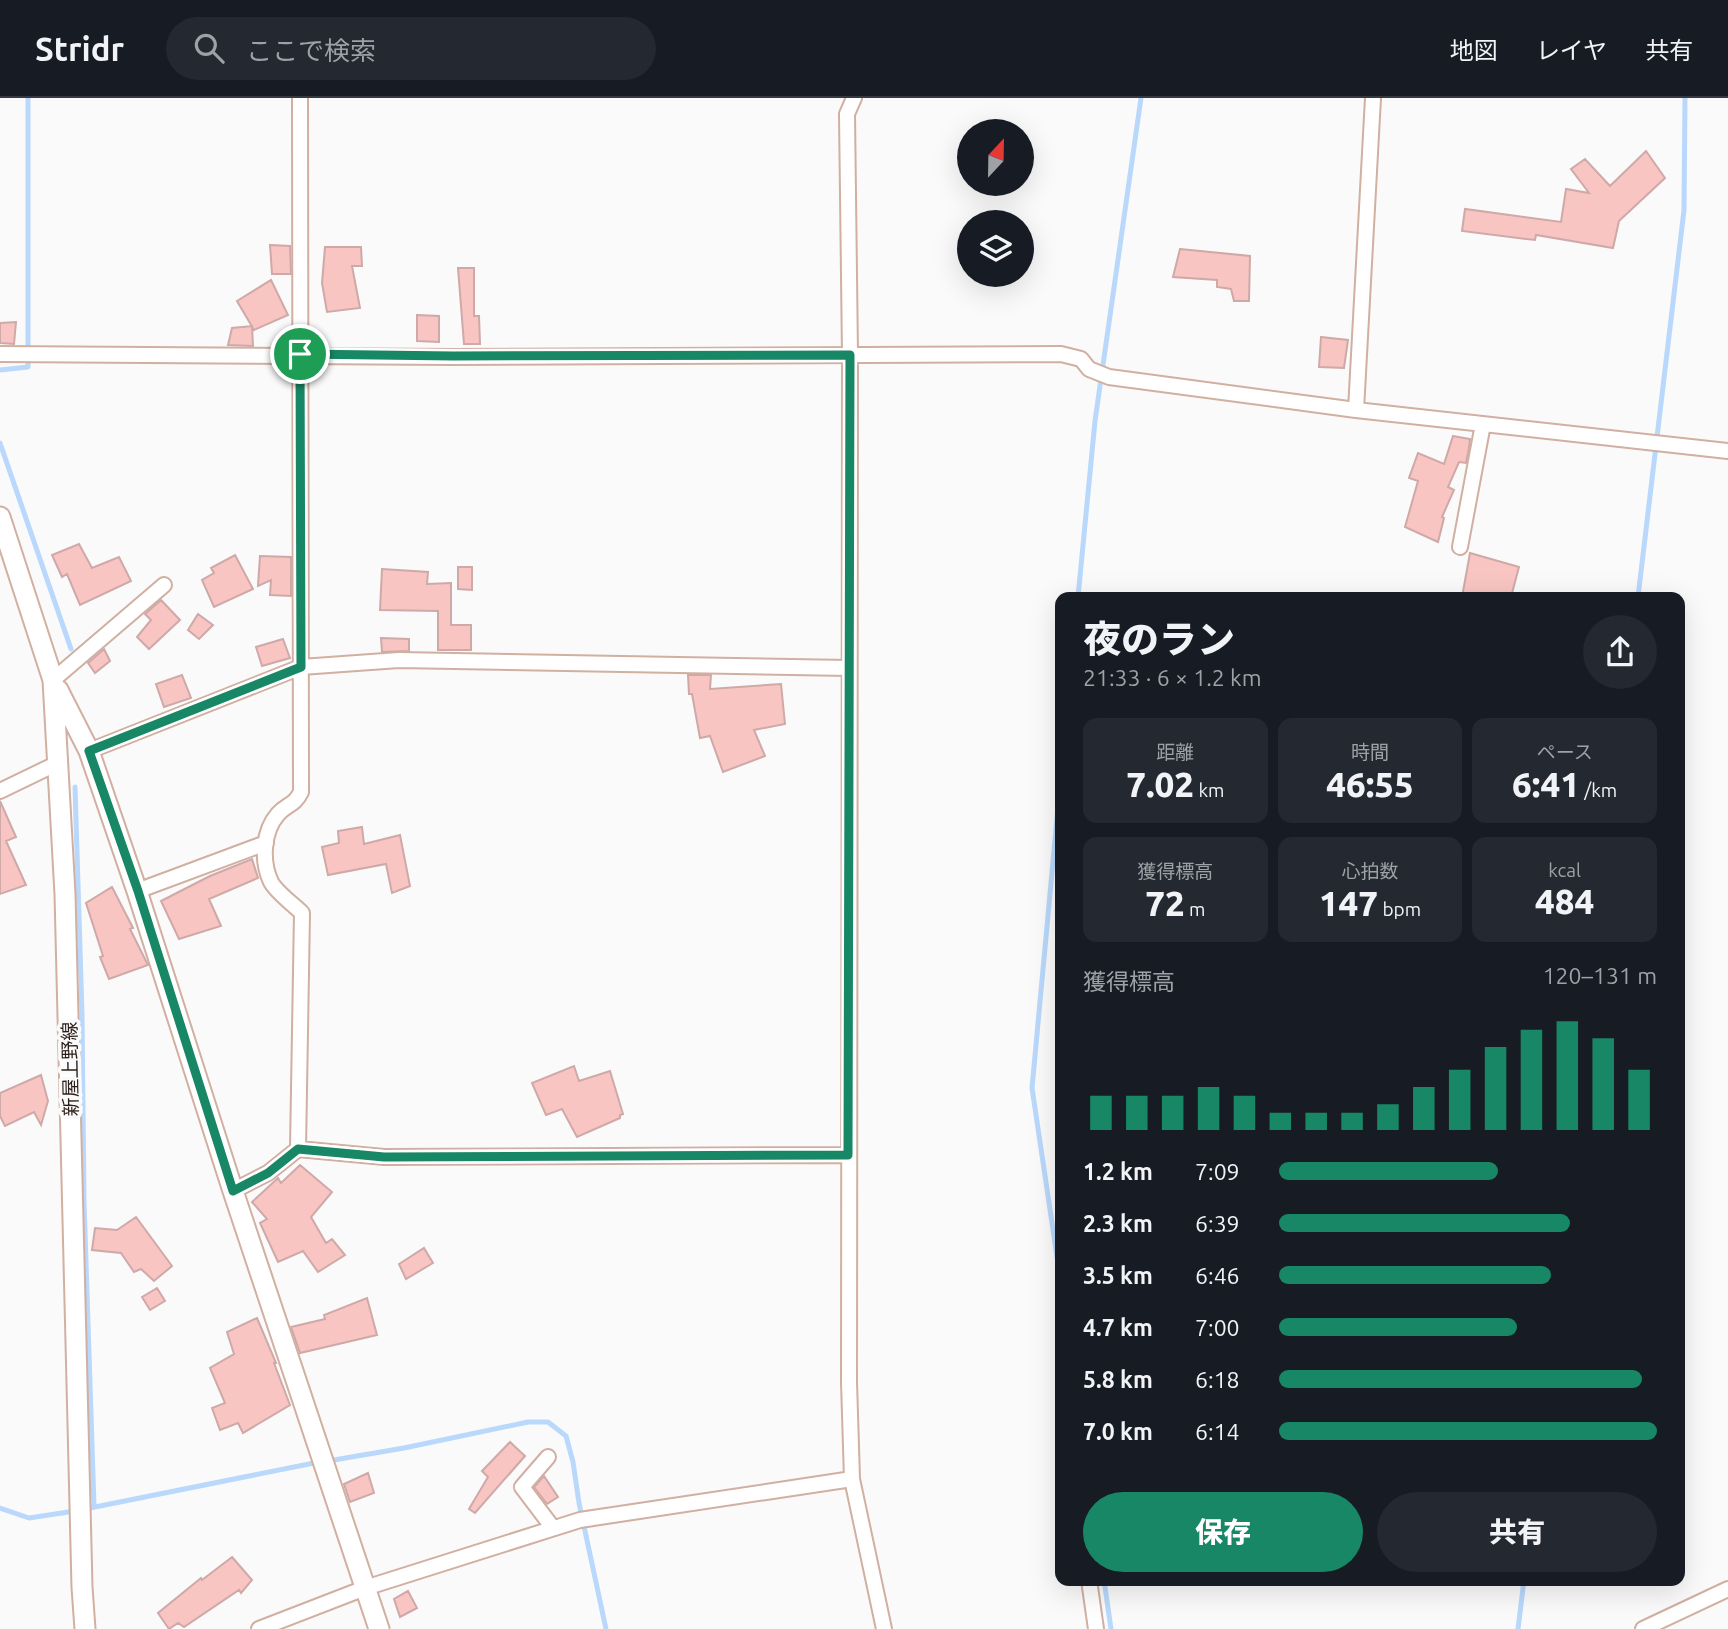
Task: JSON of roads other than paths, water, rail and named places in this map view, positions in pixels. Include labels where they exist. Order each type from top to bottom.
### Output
[{"type":"main road","name":"新屋上野線","points":[[0,517],[53,680],[60,762],[85,1629]]},
{"type":"main road","points":[[53,680],[89,751],[138,891],[233,1191],[379,1629]]},
{"type":"street","points":[[298,1149],[302,913],[272,883],[265,858],[267,833],[279,813],[295,803],[301,792],[300,98]]},
{"type":"street","points":[[854,98],[847,114],[850,355],[849,1382],[852,1479],[884,1629]]},
{"type":"street","points":[[1356,410],[1373,98]]},
{"type":"street","points":[[0,354],[1060,354],[1081,359],[1089,369],[1109,377],[1356,410],[1728,451]]},
{"type":"street","points":[[1460,547],[1483,424]]},
{"type":"street","points":[[53,680],[164,585]]},
{"type":"street","points":[[89,751],[301,667],[399,660],[849,668]]},
{"type":"street","points":[[0,791],[60,762]]},
{"type":"street","points":[[138,891],[266,843]]},
{"type":"street","points":[[233,1191],[268,1173],[298,1149],[384,1157],[848,1155]]},
{"type":"street","points":[[548,1457],[522,1487],[553,1528]]},
{"type":"street","points":[[259,1629],[365,1588],[580,1520],[852,1479]]},
{"type":"street","points":[[1090,1586],[1096,1629]]},
{"type":"street","points":[[1643,1629],[1728,1590]]},
{"type":"waterway","points":[[0,370],[28,367],[28,98]]},
{"type":"waterway","points":[[1078,592],[1095,421],[1141,98]]},
{"type":"waterway","points":[[1639,592],[1684,210],[1685,98]]},
{"type":"waterway","points":[[0,443],[71,649]]},
{"type":"waterway","points":[[75,787],[94,1506]]},
{"type":"waterway","points":[[1055,840],[1032,1088],[1055,1243]]},
{"type":"waterway","points":[[328,1461],[528,1422],[548,1422],[566,1436],[606,1629]]},
{"type":"waterway","points":[[85,1509],[319,1462]]},
{"type":"waterway","points":[[0,1508],[29,1518],[75,1511]]},
{"type":"waterway","points":[[1105,1586],[1111,1629]]},
{"type":"waterway","points":[[1518,1629],[1523,1586]]}]
